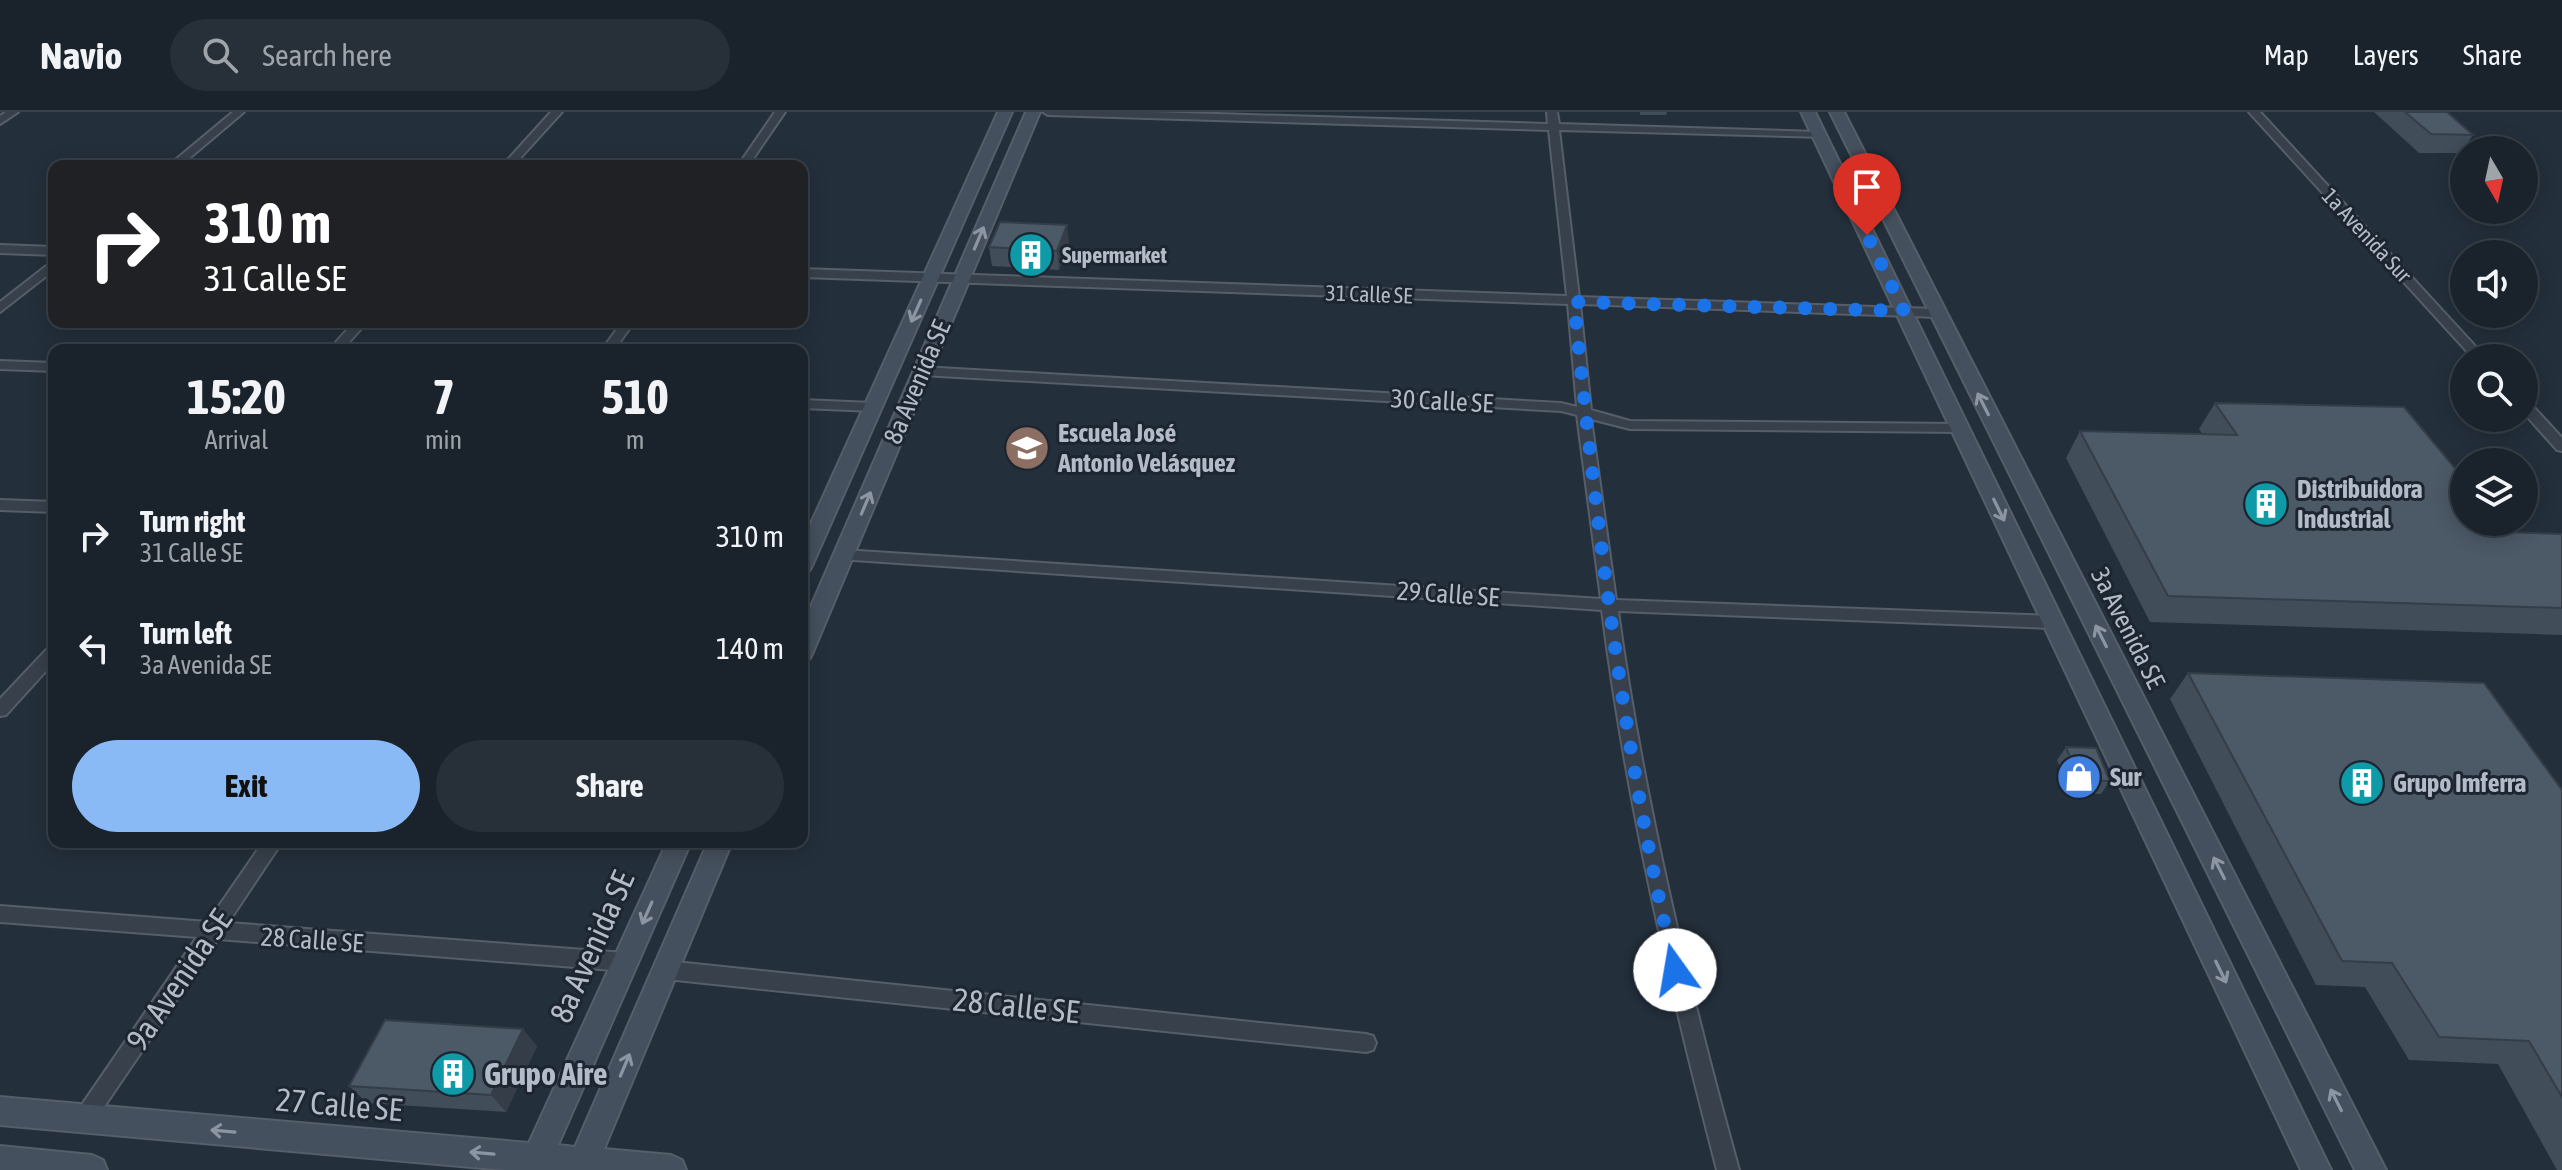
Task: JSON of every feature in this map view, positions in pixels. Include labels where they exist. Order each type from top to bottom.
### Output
[{"type":"main road","name":"8a Avenida SE","points":[[808,547],[1005,112]]},
{"type":"main road","name":"8a Avenida SE","points":[[808,638],[1033,112]]},
{"type":"main road","points":[[1808,112],[2316,1170]]},
{"type":"main road","name":"3a Avenida SE","points":[[1837,112],[2371,1170]]},
{"type":"main road","name":"8a Avenida SE","points":[[534,1164],[676,848]]},
{"type":"main road","points":[[582,1166],[717,848]]},
{"type":"main road","name":"27 Calle SE","points":[[0,1111],[534,1164],[671,1170]]},
{"type":"main road","points":[[0,1161],[92,1170]]},
{"type":"street","points":[[0,121],[13,112]]},
{"type":"street","points":[[180,160],[239,112]]},
{"type":"street","points":[[513,160],[557,112]]},
{"type":"street","points":[[747,160],[780,112]]},
{"type":"street","points":[[1048,112],[1553,119],[1819,135]]},
{"type":"street","name":"1a Avenida Sur","points":[[2254,112],[2467,344]]},
{"type":"street","points":[[1553,119],[1584,414],[1629,745],[1660,905],[1728,1170]]},
{"type":"street","points":[[0,249],[48,251]]},
{"type":"street","points":[[0,308],[48,269]]},
{"type":"street","name":"31 Calle SE","points":[[808,273],[1936,313]]},
{"type":"street","points":[[341,344],[355,328]]},
{"type":"street","points":[[0,365],[48,367]]},
{"type":"street","name":"30 Calle SE","points":[[922,371],[1561,407],[1630,425],[1960,428]]},
{"type":"street","points":[[808,404],[873,407]]},
{"type":"street","points":[[2538,420],[2562,447]]},
{"type":"street","points":[[0,505],[48,507]]},
{"type":"street","name":"29 Calle SE","points":[[843,555],[1610,605],[2053,622]]},
{"type":"street","points":[[0,710],[48,658]]},
{"type":"street","name":"9a Avenida SE","points":[[84,1119],[269,848]]},
{"type":"street","name":"28 Calle SE","points":[[0,914],[625,962]]},
{"type":"street","name":"28 Calle SE","points":[[666,970],[1366,1043]]},
{"type":"building","points":[[2405,112],[2447,112],[2473,135],[2431,134]]},
{"type":"building","points":[[1000,222],[1067,225],[1057,251],[989,247]]},
{"type":"building","points":[[2215,403],[2404,407],[2450,462],[2450,536],[2562,534],[2562,608],[2168,596],[2080,431],[2237,435]]},
{"type":"building","name":"Grupo Imferra","points":[[2188,673],[2484,683],[2562,790],[2562,1097],[2529,1041],[2439,1037],[2392,963],[2342,961]]},
{"type":"building","points":[[2066,747],[2096,748],[2110,781],[2079,780]]},
{"type":"building","name":"Grupo Aire","points":[[385,1020],[523,1029],[491,1095],[349,1086]]},
{"type":"place","name":"Supermarket","points":[[1031,255]]},
{"type":"place","name":"Escuela José Antonio Velásquez","points":[[1027,448]]},
{"type":"place","name":"Distribuidora Industrial","points":[[2266,504]]},
{"type":"place","name":"Sur","points":[[2079,777]]},
{"type":"place","name":"Grupo Imferra","points":[[2362,783]]},
{"type":"place","name":"Grupo Aire","points":[[453,1074]]},
{"type":"route","points":[[1675,970],[1622,703],[1584,414],[1574,302],[1904,311],[1867,235]]}]
